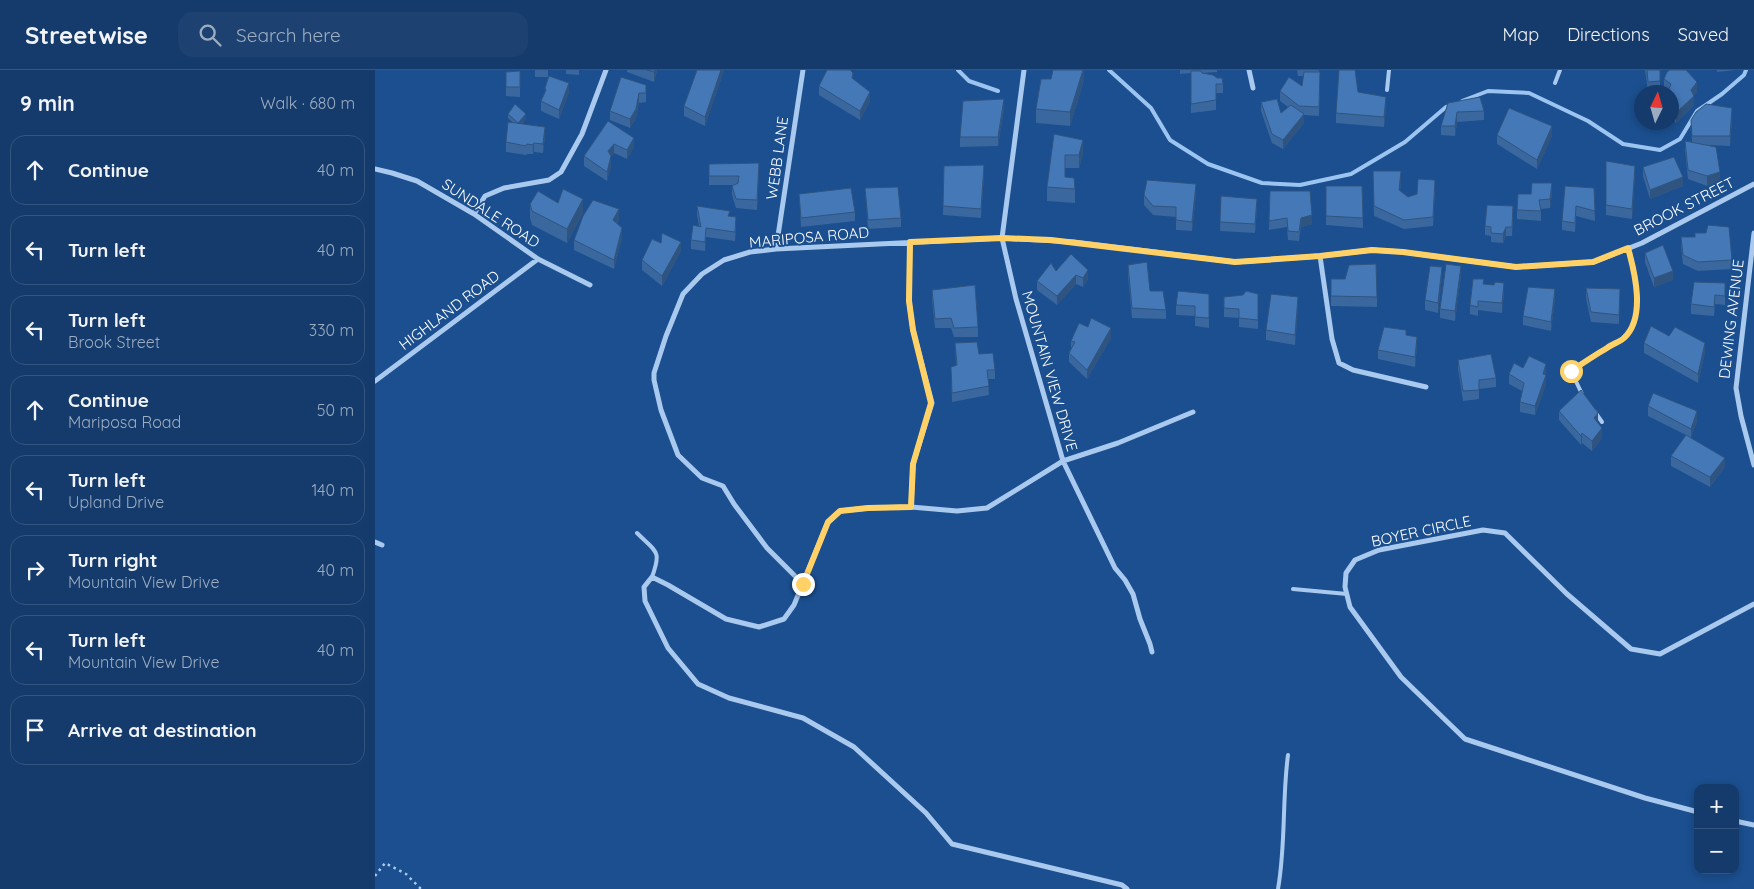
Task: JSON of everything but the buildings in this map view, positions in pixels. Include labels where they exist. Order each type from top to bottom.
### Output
[{"type":"street","points":[[474,214],[485,196],[504,188],[549,180],[561,172],[582,134],[606,70]]},
{"type":"street","name":"WEBB LANE","points":[[776,249],[803,70]]},
{"type":"street","name":"MOUNTAIN VIEW DRIVE","points":[[652,577],[668,584],[726,619],[759,628],[784,619],[794,605],[828,522],[840,511],[911,507],[957,511],[987,508],[1063,460],[1015,299],[1002,238],[1024,70]]},
{"type":"street","points":[[1249,70],[1253,88]]},
{"type":"street","name":"SUNDALE ROAD","points":[[375,169],[417,181],[474,214],[538,259],[590,285]]},
{"type":"street","name":"BROOK STREET","points":[[1002,238],[1074,242],[1235,262],[1372,250],[1403,252],[1516,267],[1593,262],[1642,243],[1754,184]]},
{"type":"street","name":"DEWING AVENUE","points":[[1754,234],[1736,388],[1741,416],[1754,465]]},
{"type":"street","name":"MARIPOSA ROAD","points":[[803,584],[767,548],[723,486],[702,478],[678,455],[661,410],[654,380],[666,336],[683,294],[702,274],[724,260],[750,252],[776,249],[1002,238]]},
{"type":"street","points":[[910,242],[909,301],[913,330],[931,403],[913,464],[911,507]]},
{"type":"street","points":[[1320,256],[1332,339],[1339,363],[1353,370],[1426,387]]},
{"type":"street","name":"HIGHLAND ROAD","points":[[375,381],[538,259]]},
{"type":"street","points":[[1152,652],[1133,594],[1115,568],[1098,536],[1063,460],[1119,443],[1193,412]]},
{"type":"street","name":"BOYER CIRCLE","points":[[1694,811],[1645,798],[1465,739],[1401,677],[1350,607],[1345,588],[1345,573],[1355,560],[1379,550],[1483,530],[1505,533],[1567,594],[1631,649],[1659,654],[1754,604]]},
{"type":"street","points":[[375,542],[382,545]]},
{"type":"street","points":[[652,577],[644,587],[645,601],[668,648],[698,684],[729,698],[803,718],[854,747],[926,813],[952,844],[1122,885],[1127,889]]},
{"type":"street","points":[[1739,822],[1754,825]]},
{"type":"lane","points":[[1387,90],[1389,70]]},
{"type":"lane","points":[[1555,83],[1560,70]]},
{"type":"lane","points":[[1587,401],[1571,371],[1624,338],[1634,325],[1637,306],[1636,283],[1628,248]]},
{"type":"lane","points":[[1592,408],[1602,422]]},
{"type":"lane","points":[[637,533],[657,552],[658,560],[652,577]]},
{"type":"lane","points":[[1293,589],[1347,594]]},
{"type":"lane","points":[[1278,889],[1284,836],[1284,778],[1287,755]]},
{"type":"path","points":[[375,876],[385,863],[406,874],[421,889]]},
{"type":"waterway","points":[[958,70],[969,81],[998,91]]},
{"type":"waterway","points":[[1109,70],[1151,108],[1170,140],[1208,164],[1262,183],[1300,185],[1351,174],[1405,142],[1446,107],[1451,105]]},
{"type":"waterway","points":[[1462,101],[1488,91],[1529,93],[1588,121],[1623,144],[1660,150],[1680,139],[1697,111],[1722,94],[1744,75],[1746,70]]},
{"type":"route","points":[[803,584],[828,522],[840,511],[911,507],[913,464],[931,403],[913,330],[909,301],[910,242],[1002,238],[1051,240],[1235,262],[1372,250],[1403,252],[1516,267],[1593,262],[1628,248],[1635,276],[1637,306],[1634,325],[1624,338],[1571,371]]}]
